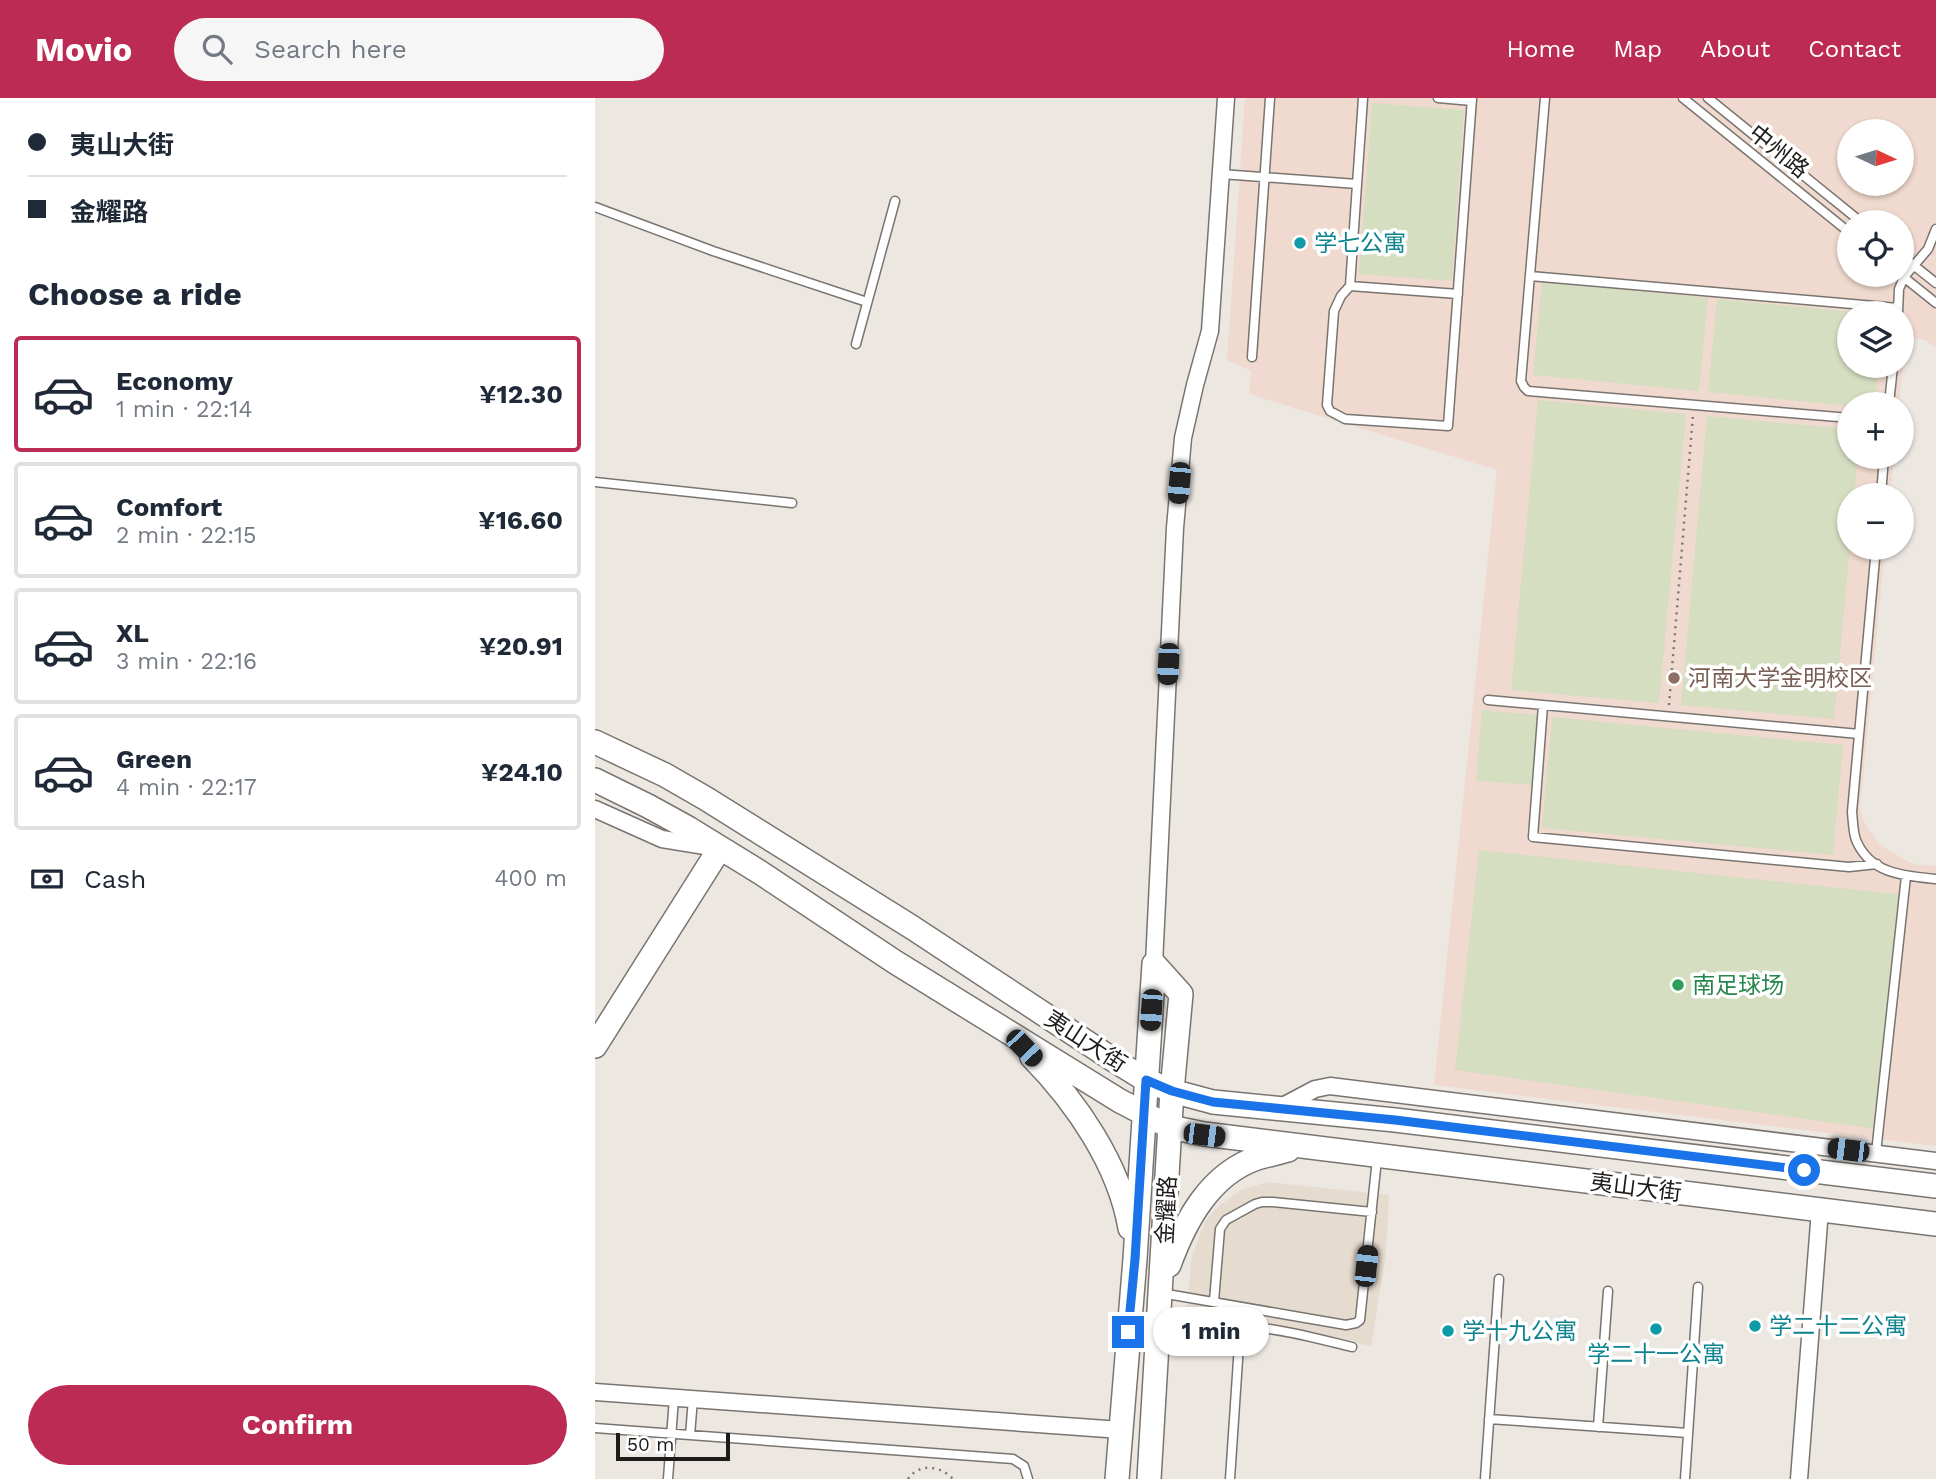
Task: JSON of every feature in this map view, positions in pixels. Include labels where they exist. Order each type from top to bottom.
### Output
[{"type":"main road","name":"夷山大街","points":[[595,742],[665,775],[769,837],[1112,1059],[1146,1080],[1172,1091],[1213,1102],[1409,1121],[1936,1186]]},
{"type":"main road","name":"夷山大街","points":[[595,780],[648,806],[720,848],[895,962],[1170,1128],[1204,1135],[1936,1224]]},
{"type":"main road","points":[[595,1046],[720,848]]},
{"type":"main road","name":"金耀路","points":[[1117,1479],[1135,1259],[1154,964]]},
{"type":"main road","name":"金耀路","points":[[1149,1479],[1172,1091],[1181,994],[1154,964]]},
{"type":"main road","points":[[1008,1032],[1055,1081],[1106,1158],[1129,1222],[1135,1259]]},
{"type":"main road","points":[[1162,1289],[1170,1262],[1190,1216],[1212,1187],[1234,1170],[1255,1159],[1301,1146]]},
{"type":"street","points":[[1154,964],[1174,528],[1183,438],[1210,331],[1226,98]]},
{"type":"street","points":[[595,809],[662,839],[720,848]]},
{"type":"street","points":[[1278,1108],[1315,1088],[1330,1086],[1936,1161]]},
{"type":"street","points":[[1799,1479],[1820,1210]]},
{"type":"street","points":[[595,1392],[1121,1430]]},
{"type":"lane","points":[[1252,358],[1270,98]]},
{"type":"lane","points":[[1363,98],[1350,286],[1341,296],[1334,311],[1327,405],[1330,411],[1345,419],[1448,426],[1472,99],[1438,98]]},
{"type":"lane","points":[[1545,98],[1521,381],[1528,391],[1837,417]]},
{"type":"lane","name":"中州路","points":[[1683,98],[1837,222]]},
{"type":"lane","name":"中州路","points":[[1708,98],[1846,210]]},
{"type":"lane","points":[[1221,174],[1357,184]]},
{"type":"lane","points":[[856,344],[895,201]]},
{"type":"lane","points":[[595,207],[713,251],[867,302]]},
{"type":"lane","points":[[1936,229],[1928,249],[1915,266],[1936,283]]},
{"type":"lane","points":[[1530,276],[1837,305]]},
{"type":"lane","points":[[1914,285],[1936,303]]},
{"type":"lane","points":[[1350,286],[1458,294]]},
{"type":"lane","points":[[595,482],[792,502]]},
{"type":"lane","points":[[1875,560],[1852,812],[1855,838],[1865,855],[1896,875],[1936,879]]},
{"type":"lane","points":[[1488,700],[1859,734]]},
{"type":"lane","points":[[1543,705],[1533,837],[1849,867],[1877,864]]},
{"type":"lane","points":[[1875,1153],[1906,876]]},
{"type":"lane","points":[[1162,1289],[1346,1325],[1356,1324],[1360,1320],[1378,1156]]},
{"type":"lane","points":[[1215,1301],[1220,1229],[1226,1220],[1255,1204],[1273,1202],[1372,1212]]},
{"type":"lane","points":[[1485,1479],[1499,1279]]},
{"type":"lane","points":[[1685,1479],[1698,1287]]},
{"type":"lane","points":[[1598,1427],[1608,1292]]},
{"type":"lane","points":[[1230,1479],[1240,1330],[1251,1327],[1271,1330],[1352,1347]]},
{"type":"lane","points":[[668,1479],[674,1398]]},
{"type":"lane","points":[[690,1435],[693,1399]]},
{"type":"lane","points":[[1489,1419],[1688,1433]]},
{"type":"lane","points":[[595,1427],[1013,1459],[1024,1466],[1028,1479]]},
{"type":"path","points":[[1668,716],[1694,405]]},
{"type":"path","points":[[908,1479],[919,1469],[930,1468],[939,1468],[953,1479]]},
{"type":"shaded area","name":"河南大学金明校区","points":[[1245,98],[1936,98],[1936,348],[1925,340],[1914,339],[1914,301],[1837,301],[1837,378],[1902,378],[1900,392],[1837,392],[1837,469],[1893,469],[1891,483],[1837,483],[1837,560],[1884,560],[1860,809],[1864,822],[1877,841],[1889,851],[1913,864],[1936,866],[1936,1146],[1434,1085],[1497,470],[1249,394],[1251,371],[1227,360]]},
{"type":"shaded area","points":[[1268,1182],[1389,1195],[1386,1254],[1371,1346],[1231,1318],[1186,1314],[1192,1255],[1205,1222],[1215,1209],[1240,1190]]},
{"type":"green space","points":[[1372,103],[1464,110],[1452,281],[1359,274]]},
{"type":"green space","points":[[1542,282],[1708,298],[1699,391],[1533,375]]},
{"type":"green space","points":[[1717,299],[1837,310],[1837,378],[1877,378],[1876,392],[1837,392],[1837,405],[1708,392]]},
{"type":"green space","points":[[1538,400],[1686,414],[1659,703],[1511,690]]},
{"type":"green space","points":[[1707,416],[1837,428],[1837,469],[1857,469],[1855,483],[1837,483],[1837,560],[1849,560],[1834,719],[1681,705]]},
{"type":"green space","points":[[1482,710],[1538,715],[1532,785],[1476,781]]},
{"type":"green space","points":[[1552,717],[1843,745],[1833,855],[1542,828]]},
{"type":"green space","points":[[1479,850],[1905,895],[1883,1130],[1455,1070]]},
{"type":"place","name":"学七公寓","points":[[1300,243]]},
{"type":"place","name":"河南大学金明校区","points":[[1674,678]]},
{"type":"place","name":"南足球场","points":[[1678,985]]},
{"type":"place","name":"学二十二公寓","points":[[1755,1326]]},
{"type":"place","name":"学二十一公寓","points":[[1656,1329]]},
{"type":"place","name":"学十九公寓","points":[[1448,1331]]},
{"type":"route","points":[[1128,1332],[1146,1080],[1172,1091],[1213,1102],[1395,1120],[1804,1170]]}]
